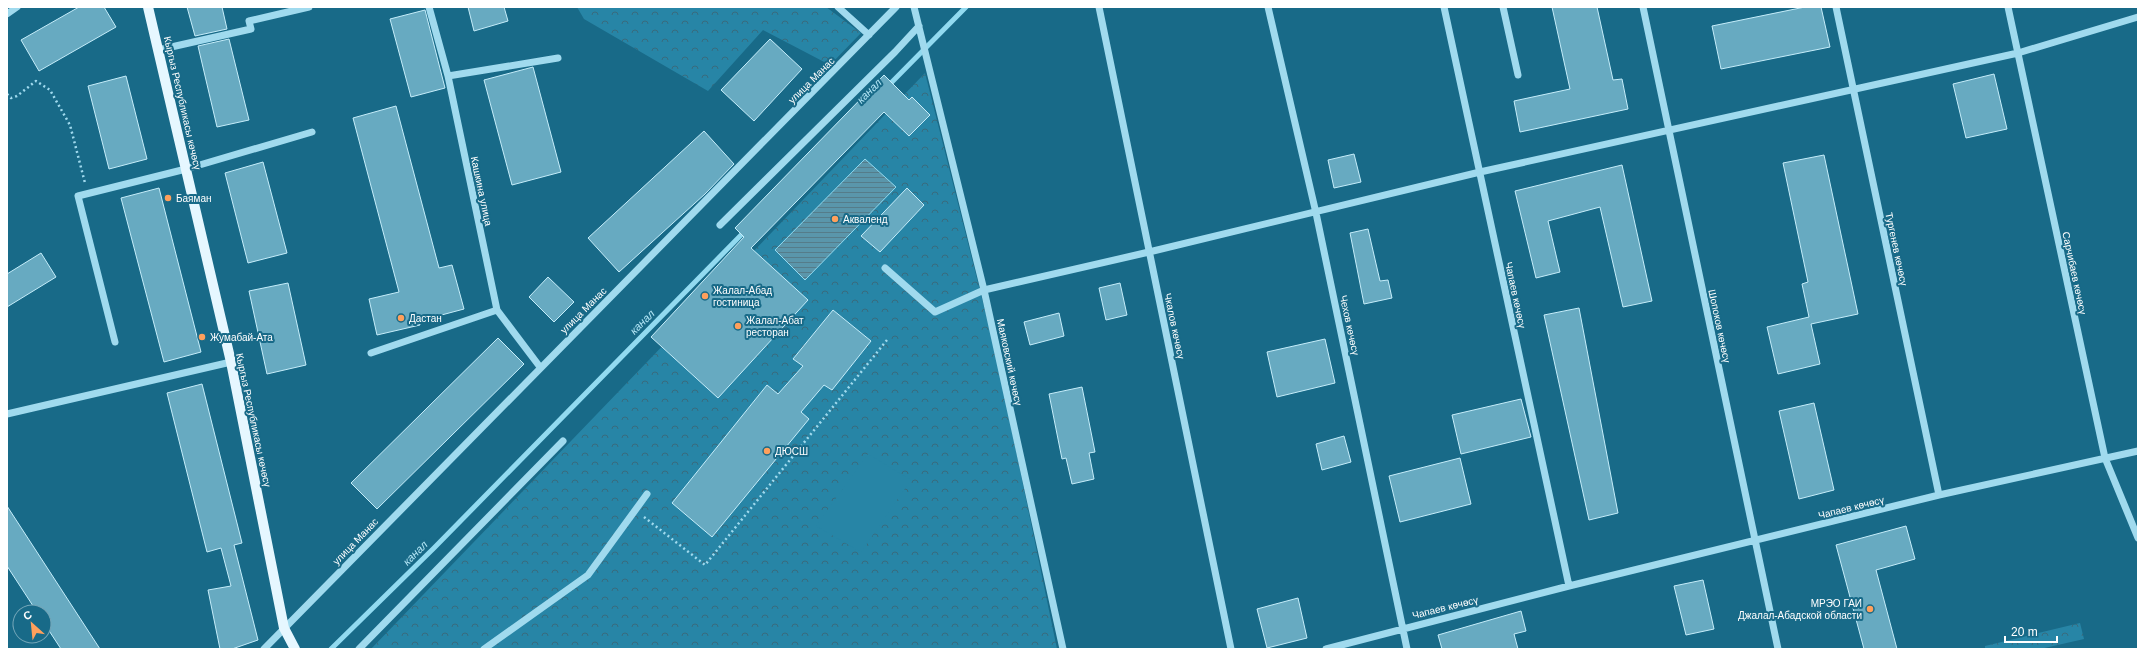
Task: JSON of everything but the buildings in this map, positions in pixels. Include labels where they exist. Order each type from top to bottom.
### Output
[{"type":"main road","name":"Кыргыз Республикасы көчөсү","points":[[148,7],[231,362],[284,628],[295,649]]},
{"type":"street","points":[[7,14],[17,7]]},
{"type":"street","points":[[158,50],[251,30],[248,21],[309,7]]},
{"type":"street","name":"Кашкина улица","points":[[429,7],[448,76],[497,310],[540,368]]},
{"type":"street","points":[[838,7],[869,34]]},
{"type":"street","name":"улица Манас","points":[[264,649],[896,7]]},
{"type":"street","name":"Маяковский көчөсү","points":[[914,7],[984,290],[1063,649]]},
{"type":"street","name":"Чкалов көчөсү","points":[[1099,7],[1231,649]]},
{"type":"street","name":"Чехов көчөсү","points":[[1268,7],[1316,213],[1407,649]]},
{"type":"street","name":"Чапаев көчөсү","points":[[1444,7],[1569,586]]},
{"type":"street","points":[[1503,7],[1518,75]]},
{"type":"street","name":"Шопоков көчөсү","points":[[1644,7],[1754,542],[1778,649]]},
{"type":"street","name":"Тургенев көчөсү","points":[[1836,7],[1939,495]]},
{"type":"street","name":"Сарчибаев көчөсү","points":[[2008,7],[2105,458],[2138,538]]},
{"type":"street","points":[[885,268],[935,312],[984,290],[1316,213],[1480,172],[1853,88],[2018,53],[2138,17]]},
{"type":"street","points":[[720,225],[920,28]]},
{"type":"street","points":[[448,76],[558,58]]},
{"type":"street","points":[[115,342],[78,196],[186,169],[312,132]]},
{"type":"street","points":[[371,353],[497,310]]},
{"type":"street","points":[[7,414],[231,362]]},
{"type":"street","points":[[359,649],[563,441]]},
{"type":"street","name":"Чапаев көчөсү","points":[[1326,649],[1569,586],[1754,542],[1939,495],[2138,451]]},
{"type":"street","points":[[484,649],[588,575],[647,494]]},
{"type":"path","points":[[7,94],[11,98],[17,96],[36,81],[50,90],[70,125],[88,193]]},
{"type":"path","points":[[636,510],[705,565],[887,340]]},
{"type":"green space","points":[[577,7],[826,7],[861,33],[830,65],[763,30],[708,91],[584,19]]},
{"type":"green space","points":[[925,73],[996,354],[1057,649],[371,649]]},
{"type":"green space","points":[[868,454],[911,480],[861,552],[816,526]]},
{"type":"green space","points":[[2080,623],[2084,639],[2040,649],[1985,649],[1985,646]]},
{"type":"shaded area","name":"Акваленд","points":[[865,159],[896,187],[805,280],[775,250]]},
{"type":"waterway","name":"канал","points":[[888,86],[966,7]]},
{"type":"waterway","name":"канал","points":[[331,649],[434,548],[746,230]]},
{"type":"place","name":"Баяман","points":[[168,198]]},
{"type":"place","name":"Акваленд","points":[[835,219]]},
{"type":"place","name":"Жалал-Абад гостиница","points":[[705,296]]},
{"type":"place","name":"Дастан","points":[[401,318]]},
{"type":"place","name":"Жалал-Абат ресторан","points":[[738,326]]},
{"type":"place","name":"Жумабай-Ата","points":[[202,337]]},
{"type":"place","name":"ДЮСШ","points":[[767,451]]},
{"type":"place","name":"МРЭО ГАИ Джалал-Абадской области","points":[[1870,609]]}]
